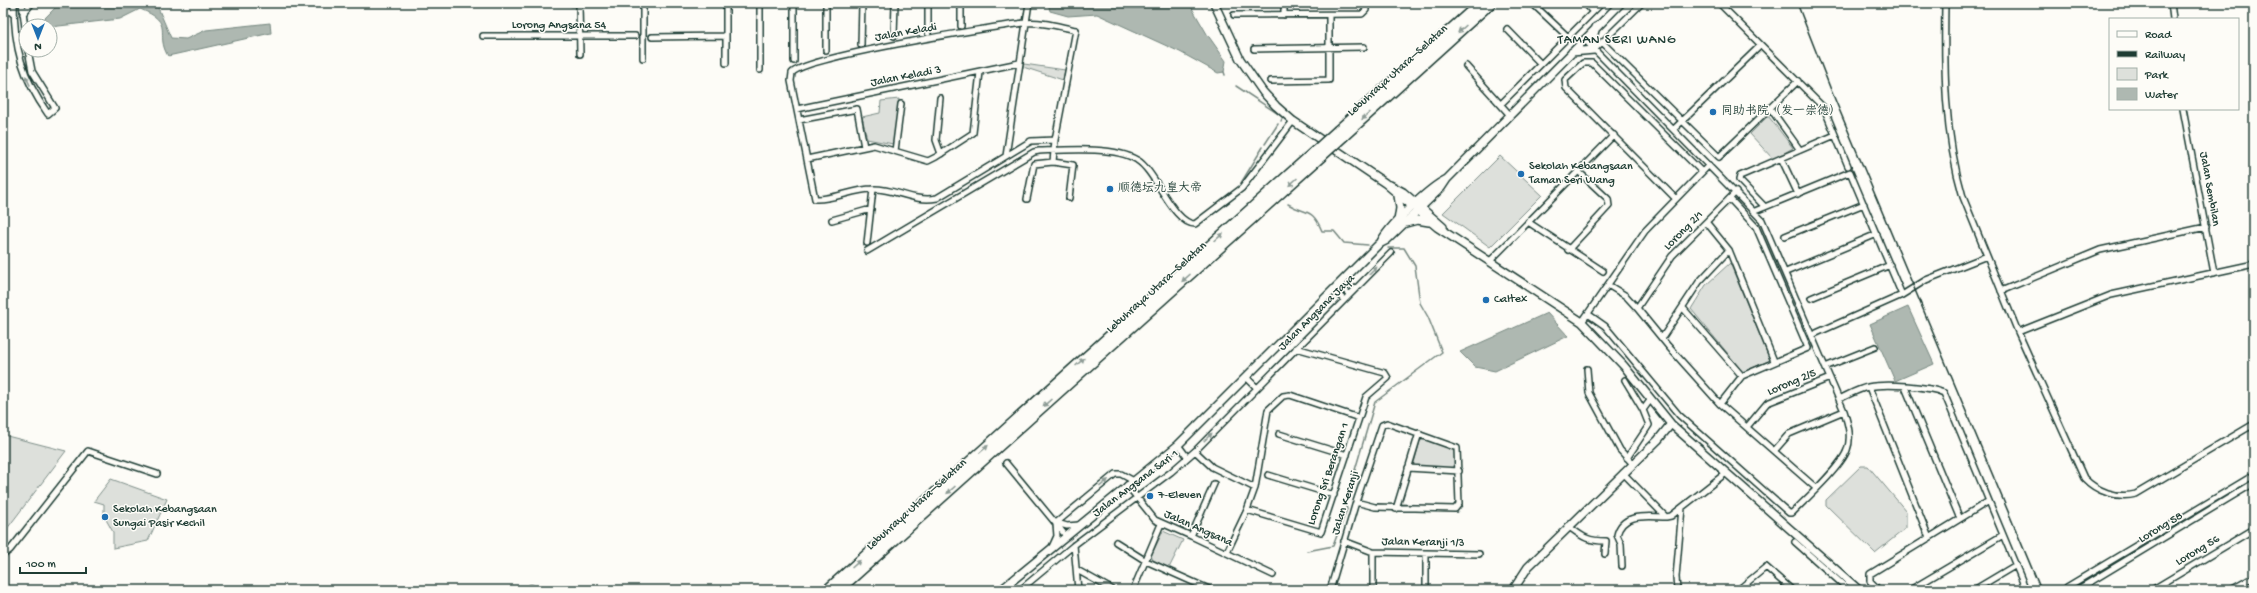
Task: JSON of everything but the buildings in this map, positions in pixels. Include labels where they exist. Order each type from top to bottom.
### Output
[{"type":"highway","name":"Lebuhraya Utara–Selatan","points":[[839,590],[1341,133],[1480,3]]},
{"type":"highway","name":"Lebuhraya Utara–Selatan","points":[[1341,133],[1491,3]]},
{"type":"highway","name":"Lebuhraya Utara–Selatan","points":[[827,590],[1319,153]]},
{"type":"street","points":[[3,5],[14,3],[18,48]]},
{"type":"street","points":[[22,3],[24,18]]},
{"type":"street","points":[[23,14],[32,3]]},
{"type":"street","points":[[573,3],[580,3],[580,54]]},
{"type":"street","points":[[643,3],[643,58]]},
{"type":"street","points":[[726,3],[726,63]]},
{"type":"street","points":[[760,3],[760,70]]},
{"type":"street","points":[[794,3],[794,61]]},
{"type":"street","points":[[826,3],[826,50]]},
{"type":"street","points":[[861,45],[862,3]]},
{"type":"street","points":[[894,36],[895,3]]},
{"type":"street","points":[[928,3],[928,33]]},
{"type":"street","points":[[961,3],[961,26]]},
{"type":"street","points":[[1006,156],[1029,3]]},
{"type":"street","points":[[1214,3],[1240,60],[1276,106],[1293,120],[1401,194],[1448,233],[1582,322],[1619,360],[1671,424],[1859,590]]},
{"type":"street","points":[[1284,3],[1284,15]]},
{"type":"street","points":[[1234,15],[1362,14],[1366,10],[1366,3]]},
{"type":"street","points":[[1585,3],[1593,12]]},
{"type":"street","points":[[1501,104],[1602,3]]},
{"type":"street","points":[[1004,589],[1129,482],[1178,445],[1379,244],[1383,237],[1447,179],[1509,114],[1621,3]]},
{"type":"street","points":[[1570,53],[1580,50],[1594,50],[1642,3]]},
{"type":"street","points":[[1719,3],[1798,81],[1826,111],[1848,166]]},
{"type":"street","points":[[1945,3],[1946,106],[1956,171],[1963,197],[2018,332],[2084,478],[2091,485],[2102,491],[2115,494],[2136,494],[2254,424]]},
{"type":"street","points":[[2171,3],[2173,18]]},
{"type":"street","points":[[1533,4],[1568,37]]},
{"type":"street","points":[[3,5],[14,15]]},
{"type":"street","points":[[1271,81],[1329,80],[1329,15]]},
{"type":"street","name":"Jalan Keladi","points":[[797,109],[791,81],[792,73],[798,68],[820,60],[900,44],[1027,23],[1076,30],[1055,140]]},
{"type":"street","points":[[1594,50],[1593,37],[1597,26]]},
{"type":"street","points":[[1507,29],[1541,64]]},
{"type":"street","name":"Lorong Angsana 54","points":[[483,36],[634,36]]},
{"type":"street","points":[[652,37],[726,36]]},
{"type":"street","points":[[1584,39],[1755,211],[1762,220],[1786,272],[1844,411],[1849,433],[1847,451],[1816,488],[1792,513],[1789,513],[1679,415],[1605,326],[1588,314]]},
{"type":"street","points":[[1602,42],[1719,157],[1798,81]]},
{"type":"street","points":[[1674,129],[1761,44]]},
{"type":"street","points":[[1254,48],[1364,47]]},
{"type":"street","points":[[20,58],[25,77],[33,93],[48,114],[55,108],[32,71],[30,58]]},
{"type":"street","name":"Jalan Keladi 3","points":[[797,109],[1019,63]]},
{"type":"street","points":[[1675,198],[1566,88],[1564,80],[1583,63],[1592,63],[1702,172]]},
{"type":"street","points":[[1466,66],[1509,114]]},
{"type":"street","points":[[807,159],[864,147],[878,146],[924,160],[932,160],[973,133],[980,72]]},
{"type":"street","points":[[940,98],[936,140],[942,154]]},
{"type":"street","points":[[895,151],[901,104]]},
{"type":"street","points":[[1770,108],[1800,150]]},
{"type":"street","points":[[797,109],[815,199],[873,189],[926,200],[937,198],[1031,142],[1055,140],[1053,162]]},
{"type":"street","points":[[800,120],[857,109],[864,147]]},
{"type":"street","name":"Jalan Sembilan","points":[[2183,110],[2214,273]]},
{"type":"street","points":[[867,251],[1034,152],[1095,151],[1132,157],[1146,168],[1183,221],[1195,224],[1242,188],[1293,120]]},
{"type":"street","points":[[1490,261],[1614,135]]},
{"type":"street","points":[[1765,207],[1739,178],[1835,135]]},
{"type":"street","points":[[1781,158],[1798,194]]},
{"type":"street","points":[[1027,199],[1034,164],[1053,162],[1073,165],[1069,198]]},
{"type":"street","points":[[1582,322],[1635,243],[1675,198],[1709,165]]},
{"type":"street","points":[[1568,250],[1609,206],[1610,202],[1578,171]]},
{"type":"street","points":[[1755,211],[1850,172],[1902,295]]},
{"type":"street","points":[[867,243],[873,189]]},
{"type":"street","name":"Lorong 2/1","points":[[1637,308],[1672,256],[1736,192]]},
{"type":"street","points":[[1401,194],[1430,195]]},
{"type":"street","points":[[1400,223],[1401,194]]},
{"type":"street","points":[[1430,195],[1430,207],[1433,221]]},
{"type":"street","points":[[1720,404],[1742,376],[1774,361],[1808,348],[1756,227],[1730,199]]},
{"type":"street","points":[[1785,236],[1864,204]]},
{"type":"street","points":[[832,220],[871,210]]},
{"type":"street","points":[[1400,223],[1416,220],[1433,221]]},
{"type":"street","points":[[1528,222],[1568,250],[1603,271]]},
{"type":"street","points":[[1706,223],[1729,250],[1774,361]]},
{"type":"street","points":[[2001,291],[2100,250],[2206,227]]},
{"type":"street","points":[[1786,272],[1877,234]]},
{"type":"street","points":[[1662,338],[1683,308],[1698,282],[1729,250]]},
{"type":"street","name":"Jalan Angsana Jaya","points":[[1256,387],[1391,253]]},
{"type":"street","points":[[1812,335],[1902,295],[1926,280],[1987,256]]},
{"type":"street","points":[[2018,332],[2111,295],[2254,264]]},
{"type":"street","points":[[1811,298],[1890,265]]},
{"type":"street","points":[[1608,285],[1626,296],[1720,404],[1775,450],[1816,488]]},
{"type":"street","points":[[1336,287],[1349,294]]},
{"type":"street","points":[[1336,287],[1344,300]]},
{"type":"street","points":[[1683,308],[1742,376]]},
{"type":"street","points":[[1825,367],[1875,346]]},
{"type":"street","name":"Lorong Sri Berangan 1","points":[[1248,510],[1319,533],[1322,531],[1367,395],[1388,380],[1388,376],[1385,373],[1296,348]]},
{"type":"street","points":[[1587,369],[1589,393],[1620,450],[1633,464]]},
{"type":"street","points":[[1246,377],[1256,387]]},
{"type":"street","name":"Lorong 2/5","points":[[1747,427],[1767,403],[1830,378]]},
{"type":"street","points":[[1625,380],[1643,410],[1649,425],[1627,458]]},
{"type":"street","name":"Jalan Angsana Sari 1","points":[[1020,590],[1074,545],[1195,451],[1256,387]]},
{"type":"street","points":[[1839,399],[1869,387],[1905,387],[1940,392],[1946,396],[2026,590]]},
{"type":"street","points":[[1869,387],[1929,538]]},
{"type":"street","points":[[1905,387],[1960,519]]},
{"type":"street","points":[[1227,552],[1248,510],[1255,488],[1268,410],[1283,396],[1290,395],[1359,418]]},
{"type":"street","points":[[1643,410],[1651,399]]},
{"type":"street","points":[[1775,450],[1789,434],[1844,411]]},
{"type":"street","name":"Jalan Keranji","points":[[1330,590],[1356,502],[1384,423],[1419,433]]},
{"type":"street","points":[[1513,590],[1528,567],[1568,526],[1633,464],[1671,424]]},
{"type":"street","points":[[1356,502],[1375,507],[1396,509],[1455,509],[1457,507],[1459,471],[1457,448],[1419,433],[1396,509]]},
{"type":"street","points":[[1279,434],[1347,455]]},
{"type":"street","points":[[1178,445],[1188,457]]},
{"type":"street","points":[[3,555],[10,550],[84,453],[88,451],[157,474]]},
{"type":"street","points":[[1195,451],[1212,467],[1255,488]]},
{"type":"street","points":[[1006,463],[1066,536]]},
{"type":"street","points":[[1408,468],[1459,471]]},
{"type":"street","points":[[1056,523],[1117,473],[1129,482]]},
{"type":"street","points":[[1623,473],[1666,517]]},
{"type":"street","points":[[1622,566],[1621,544],[1617,535],[1621,526],[1633,517],[1671,516],[1726,473]]},
{"type":"street","points":[[1268,475],[1334,495]]},
{"type":"street","points":[[2066,590],[2067,586],[2254,475]]},
{"type":"street","name":"Jalan Angsana","points":[[1129,482],[1136,497],[1150,516],[1161,524],[1227,552],[1273,575]]},
{"type":"street","name":"Lorong 58","points":[[2077,590],[2254,483]]},
{"type":"street","points":[[1191,536],[1214,484]]},
{"type":"street","points":[[2226,491],[2230,497]]},
{"type":"street","points":[[1879,590],[1870,581],[1870,574],[1989,501]]},
{"type":"street","points":[[1677,590],[1676,577],[1682,508]]},
{"type":"street","points":[[1056,523],[1067,526],[1079,525]]},
{"type":"street","points":[[1052,547],[1057,536],[1056,523]]},
{"type":"street","points":[[1133,590],[1161,524]]},
{"type":"street","points":[[1568,526],[1585,539],[1595,542],[1606,541],[1605,554]]},
{"type":"street","name":"Lorong 56","points":[[2154,589],[2254,529]]},
{"type":"street","points":[[1910,590],[2003,535]]},
{"type":"street","name":"Jalan Keranji 1/3","points":[[1344,541],[1373,552],[1478,554]]},
{"type":"street","points":[[1116,542],[1146,561],[1211,590]]},
{"type":"street","points":[[1795,542],[1849,590]]},
{"type":"street","points":[[1074,545],[1078,590]]},
{"type":"street","points":[[1373,552],[1373,590]]},
{"type":"street","points":[[1426,553],[1426,590]]},
{"type":"street","points":[[1974,590],[2016,565]]},
{"type":"street","points":[[1738,590],[1766,567],[1792,590]]},
{"type":"street","points":[[1077,570],[1113,590]]},
{"type":"street","points":[[2231,590],[2254,576]]},
{"type":"green space","points":[[1024,64],[1065,70],[1063,80],[1023,67]]},
{"type":"green space","points":[[899,99],[893,144],[867,139],[862,117],[880,113],[881,101]]},
{"type":"green space","points":[[1767,117],[1769,117],[1793,148],[1773,159],[1750,134]]},
{"type":"green space","points":[[1500,156],[1542,195],[1490,247],[1443,213]]},
{"type":"green space","points":[[1730,263],[1770,360],[1743,372],[1691,309],[1706,285]]},
{"type":"green space","points":[[3,435],[66,451],[3,534]]},
{"type":"green space","points":[[1426,439],[1449,446],[1455,452],[1455,464],[1450,468],[1415,468],[1414,463],[1420,441]]},
{"type":"green space","points":[[1861,466],[1868,466],[1906,511],[1906,528],[1875,553],[1826,505],[1826,500]]},
{"type":"green space","points":[[111,479],[167,499],[148,541],[113,548],[113,532],[104,516],[104,504],[94,501]]},
{"type":"green space","points":[[1163,531],[1183,540],[1169,568],[1153,560],[1151,556]]},
{"type":"water","points":[[89,3],[156,3],[171,38],[186,39],[206,30],[270,23],[271,33],[168,56],[164,48],[161,24],[158,19],[151,14],[140,9],[120,19],[58,26],[58,18],[45,18],[56,7]]},
{"type":"water","points":[[1048,3],[1189,3],[1207,34],[1226,61],[1224,72],[1218,73],[1180,52],[1097,14],[1068,16],[1050,11]]},
{"type":"water","points":[[1908,307],[1934,364],[1895,381],[1870,324]]},
{"type":"water","points":[[1547,313],[1568,336],[1495,371],[1475,367],[1460,352]]},
{"type":"waterway","points":[[1236,86],[1283,117],[1281,121]]},
{"type":"waterway","points":[[1265,144],[1278,124]]},
{"type":"waterway","points":[[1243,183],[1241,183],[1263,147]]},
{"type":"waterway","points":[[1288,204],[1312,215],[1322,231],[1334,231],[1344,243],[1368,245]]},
{"type":"waterway","points":[[1307,551],[1333,546],[1347,509],[1345,504],[1375,402],[1442,352],[1428,317],[1420,303],[1415,266],[1404,248],[1388,248]]},
{"type":"railway","points":[[1797,3],[1831,90],[2041,590]]},
{"type":"place","name":"同助书院（发一崇德）","points":[[1713,112]]},
{"type":"place","name":"Sekolah Kebangsaan Taman Seri Wang","points":[[1521,174]]},
{"type":"place","name":"顺德坛九皇大帝","points":[[1110,189]]},
{"type":"place","name":"Caltex","points":[[1486,300]]},
{"type":"place","name":"7-Eleven","points":[[1150,496]]},
{"type":"place","name":"Sekolah Kebangsaan Sungai Pasir Kechil","points":[[105,517]]},
{"type":"district","name":"TAMAN SERI WANG","points":[[1617,40]]}]
